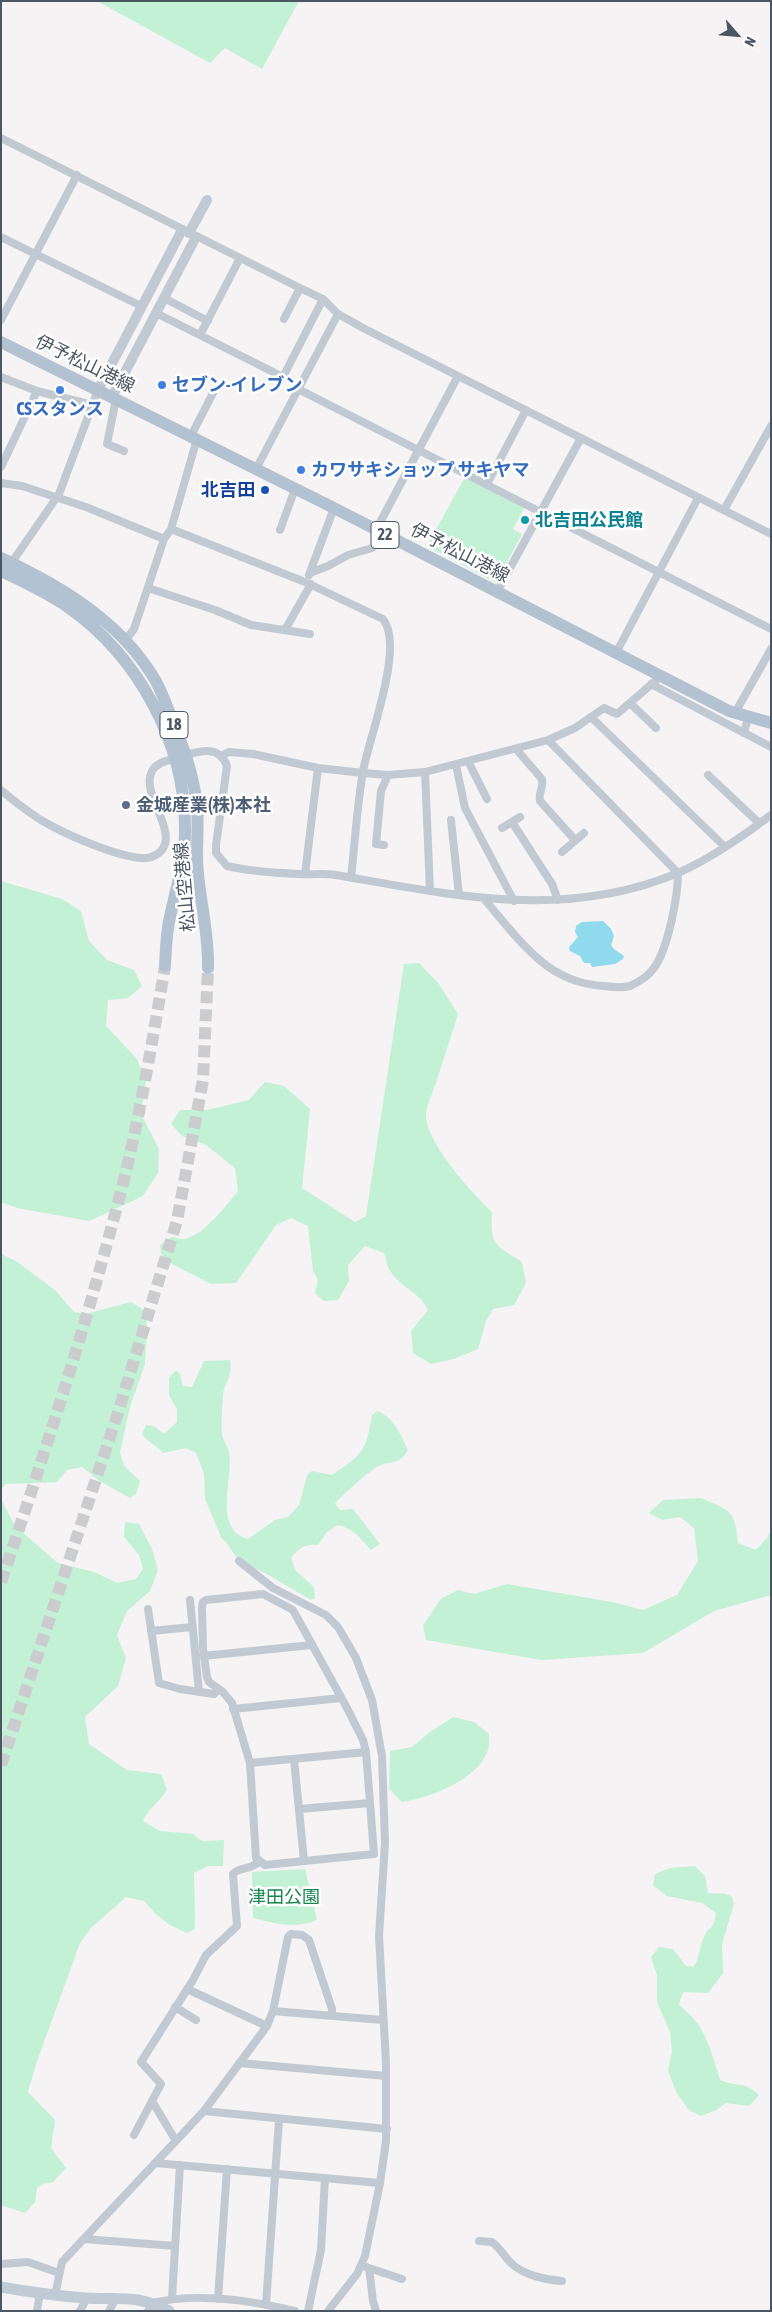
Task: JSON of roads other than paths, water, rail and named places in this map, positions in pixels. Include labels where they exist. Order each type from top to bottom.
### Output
[{"type":"main road","name":"伊予松山港線","points":[[1,342],[334,508],[616,653],[656,680],[748,718],[771,723]]},
{"type":"main road","name":"松山空港線","points":[[4,568],[70,594],[90,608],[125,641],[154,677],[181,757],[185,833],[181,872],[169,919],[165,966]]},
{"type":"main road","name":"松山空港線","points":[[4,568],[68,606],[111,644],[126,661],[144,688],[192,775],[198,820],[198,876],[207,926],[208,968]]},
{"type":"main road","points":[[1,2287],[87,2298],[135,2298],[150,2307],[169,2311]]},
{"type":"street","points":[[1,138],[322,299],[338,314],[771,534]]},
{"type":"street","points":[[1,320],[77,175]]},
{"type":"street","points":[[4,568],[57,498],[98,390],[141,306],[189,233],[207,200]]},
{"type":"street","points":[[124,451],[107,444],[114,398],[164,298],[189,233]]},
{"type":"street","points":[[1,238],[141,306]]},
{"type":"street","points":[[200,335],[240,258]]},
{"type":"street","points":[[284,319],[300,288]]},
{"type":"street","points":[[164,298],[208,321]]},
{"type":"street","points":[[156,313],[283,377],[322,299]]},
{"type":"street","points":[[256,469],[338,314]]},
{"type":"street","points":[[310,573],[348,555],[372,548],[377,544],[379,532],[418,450],[458,376]]},
{"type":"street","points":[[1,377],[37,391],[92,405]]},
{"type":"street","points":[[298,389],[771,629]]},
{"type":"street","points":[[1,467],[37,391]]},
{"type":"street","points":[[125,641],[134,629],[164,539],[171,529],[194,438],[213,393]]},
{"type":"street","points":[[486,484],[526,410]]},
{"type":"street","points":[[724,510],[771,426]]},
{"type":"street","points":[[497,592],[580,438]]},
{"type":"street","points":[[1,444],[10,448]]},
{"type":"street","points":[[1,483],[22,486],[86,506],[164,539]]},
{"type":"street","points":[[280,530],[295,489]]},
{"type":"street","points":[[616,653],[698,498]]},
{"type":"street","points":[[285,630],[308,583],[334,508]]},
{"type":"street","points":[[171,529],[308,583],[383,619],[390,632],[385,686],[363,773],[351,878]]},
{"type":"street","points":[[148,588],[215,610],[251,625],[310,634]]},
{"type":"street","points":[[735,713],[771,649]]},
{"type":"street","points":[[221,756],[229,752],[253,754],[318,768],[388,775],[425,772],[548,740],[575,728],[604,708],[617,714],[656,680],[771,747]]},
{"type":"street","points":[[630,703],[656,728]]},
{"type":"street","points":[[591,717],[725,847]]},
{"type":"street","points":[[744,733],[748,718]]},
{"type":"street","points":[[485,900],[507,927],[547,965],[569,979],[589,985],[629,986],[643,978],[655,967],[665,943],[678,886],[678,873],[548,740]]},
{"type":"street","points":[[516,749],[542,779],[540,801],[576,840]]},
{"type":"street","points":[[1,790],[40,820],[56,828],[104,847],[141,858],[151,857],[163,848],[166,836],[150,783],[150,775],[157,764],[207,750],[221,756],[227,766],[216,845],[216,854],[227,866],[333,875],[485,900],[514,901],[558,900],[632,888],[678,873],[725,847],[771,815]]},
{"type":"street","points":[[468,760],[487,799]]},
{"type":"street","points":[[456,765],[465,808],[514,901]]},
{"type":"street","points":[[305,874],[318,768]]},
{"type":"street","points":[[425,772],[430,891]]},
{"type":"street","points":[[384,845],[376,844],[381,791],[388,775]]},
{"type":"street","points":[[708,775],[759,823]]},
{"type":"street","points":[[502,828],[516,819],[552,884],[558,900]]},
{"type":"street","points":[[451,820],[459,896]]},
{"type":"street","points":[[562,852],[584,833]]},
{"type":"street","points":[[239,1561],[273,1588],[326,1615],[338,1627],[356,1658],[372,1700],[380,1742],[385,1843],[379,1936],[387,2129],[380,2183],[365,2256],[365,2266],[376,2311]]},
{"type":"street","points":[[374,1854],[366,1752],[363,1740],[293,1610],[268,1596],[253,1595],[206,1600],[203,1602],[203,1656],[209,1682],[228,1696],[250,1763],[256,1858],[265,1865],[374,1854],[383,1858]]},
{"type":"street","points":[[190,1600],[199,1692]]},
{"type":"street","points":[[148,1609],[159,1683],[214,1694],[219,1689]]},
{"type":"street","points":[[151,1631],[192,1627]]},
{"type":"street","points":[[203,1656],[312,1645]]},
{"type":"street","points":[[233,1708],[340,1698]]},
{"type":"street","points":[[250,1763],[366,1752]]},
{"type":"street","points":[[294,1759],[304,1861]]},
{"type":"street","points":[[299,1809],[370,1803]]},
{"type":"street","points":[[134,2135],[162,2084],[141,2062],[206,1955],[237,1926],[233,1874],[239,1870],[251,1869],[259,1862]]},
{"type":"street","points":[[55,2295],[62,2262],[204,2111],[267,2026],[273,2011],[288,1937],[291,1934],[302,1935],[309,1940],[332,2009],[332,2016]]},
{"type":"street","points":[[187,1989],[267,2026]]},
{"type":"street","points":[[175,2007],[196,2020]]},
{"type":"street","points":[[273,2011],[382,2020]]},
{"type":"street","points":[[239,2062],[386,2076]]},
{"type":"street","points":[[152,2101],[176,2140]]},
{"type":"street","points":[[204,2111],[279,2120],[387,2129]]},
{"type":"street","points":[[266,2304],[279,2120]]},
{"type":"street","points":[[155,2163],[380,2183]]},
{"type":"street","points":[[172,2298],[180,2165]]},
{"type":"street","points":[[218,2300],[227,2169]]},
{"type":"street","points":[[308,2311],[321,2250],[325,2178]]},
{"type":"street","points":[[84,2239],[175,2246]]},
{"type":"street","points":[[479,2241],[492,2242],[512,2264],[526,2271],[544,2279],[562,2281]]},
{"type":"street","points":[[1,2264],[28,2262],[59,2273]]},
{"type":"street","points":[[365,2266],[402,2279]]},
{"type":"street","points":[[328,2311],[365,2266]]},
{"type":"street","points":[[37,2311],[40,2293]]},
{"type":"street","points":[[80,2311],[87,2298]]},
{"type":"street","points":[[109,2311],[116,2298]]},
{"type":"street","points":[[150,2307],[172,2298],[248,2302],[295,2311]]},
{"type":"street","points":[[244,2311],[248,2302]]},
{"type":"water","points":[[603,921],[611,929],[614,936],[611,945],[624,956],[623,959],[615,964],[592,967],[590,963],[584,963],[580,956],[570,951],[569,947],[578,937],[575,932],[576,926],[582,922]]},
{"type":"tunnel","points":[[1,1582],[69,1374],[100,1269],[139,1114],[165,966]]},
{"type":"tunnel","points":[[1,1765],[116,1419],[177,1221],[203,1080],[208,968]]},
{"type":"place","name":"セブン-イレブン","points":[[162,385]]},
{"type":"place","name":"CSスタンス","points":[[60,390]]},
{"type":"place","name":"カワサキショップ サキヤマ","points":[[301,470]]},
{"type":"place","name":"北吉田","points":[[265,490]]},
{"type":"place","name":"北吉田公民館","points":[[525,520]]},
{"type":"place","name":"金城産業(株)本社","points":[[126,805]]},
{"type":"park label","name":"津田公園","points":[[284,1897]]}]
